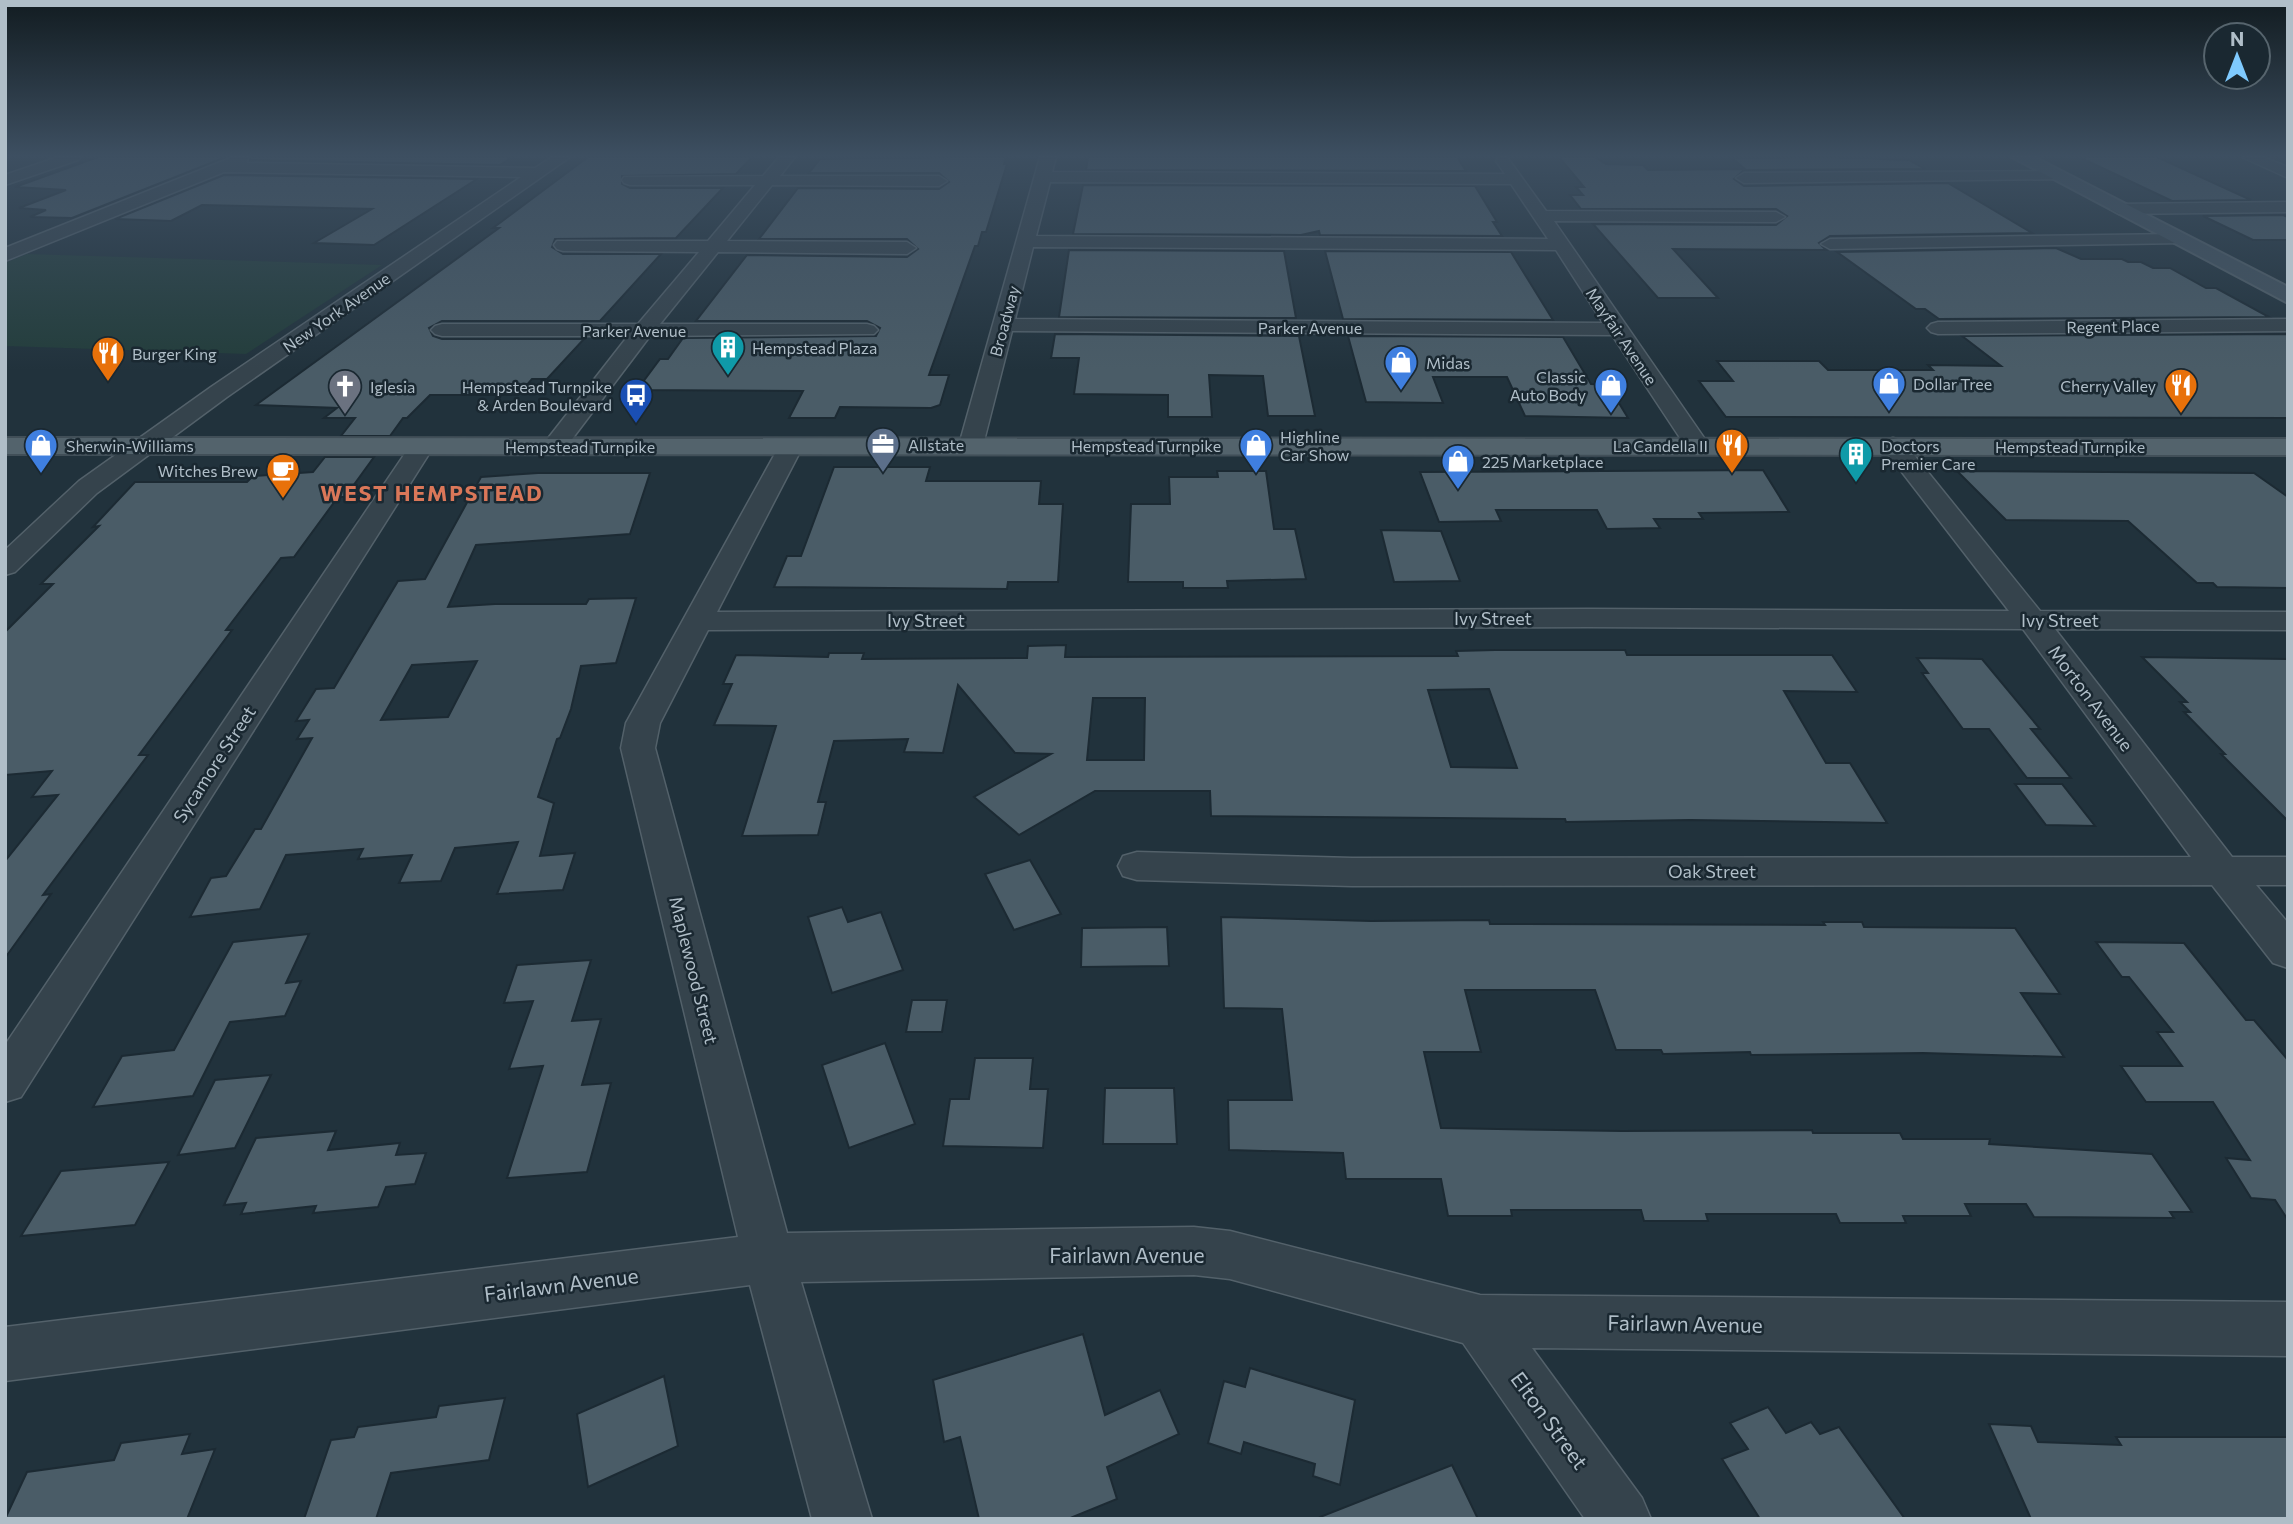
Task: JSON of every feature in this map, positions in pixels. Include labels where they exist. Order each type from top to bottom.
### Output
[{"type":"main road","points":[[2157,228],[2288,296]]},
{"type":"main road","name":"Hempstead Turnpike","points":[[5,446],[2288,447]]},
{"type":"street","points":[[5,255],[71,228]]},
{"type":"street","name":"New York Avenue","points":[[5,566],[88,486],[219,392],[458,228]]},
{"type":"street","points":[[554,446],[643,331],[729,228]]},
{"type":"street","name":"Broadway","points":[[971,445],[1029,228]]},
{"type":"street","name":"Mayfair Avenue","points":[[1549,228],[1697,445]]},
{"type":"street","points":[[1830,244],[2177,239]]},
{"type":"street","points":[[1026,241],[1560,245]]},
{"type":"street","points":[[563,245],[907,248]]},
{"type":"street","name":"Parker Avenue","points":[[1003,325],[1618,329]]},
{"type":"street","name":"Regent Place","points":[[1938,328],[2288,325]]},
{"type":"street","name":"Parker Avenue","points":[[442,330],[867,330]]},
{"type":"street","name":"Morton Avenue","points":[[1893,445],[2031,619],[2222,871],[2288,952]]},
{"type":"street","name":"Sycamore Street","points":[[5,1083],[422,446]]},
{"type":"street","name":"Maplewood Street","points":[[791,446],[643,723],[638,748],[768,1258],[842,1519]]},
{"type":"street","name":"Ivy Street","points":[[698,621],[2288,621]]},
{"type":"street","name":"Oak Street","points":[[1137,866],[1352,872],[2288,872]]},
{"type":"street","name":"Fairlawn Avenue","points":[[5,1354],[768,1258],[1194,1251],[1230,1255],[1480,1321],[2288,1329]]},
{"type":"street","name":"Elton Street","points":[[1480,1321],[1621,1519]]},
{"type":"green space","points":[[27,254],[382,265],[246,354],[5,346],[5,263]]},
{"type":"building","points":[[339,228],[400,228],[374,245],[314,243]]},
{"type":"building","points":[[499,228],[685,228],[676,238],[555,239],[552,247],[563,254],[661,254],[600,321],[442,321],[429,328],[433,336],[442,339],[584,339],[547,379],[532,379],[518,395],[430,395],[407,418],[403,418],[390,436],[341,436],[355,418],[324,418],[337,408],[256,405]]},
{"type":"building","points":[[767,228],[987,228],[986,232],[982,232],[978,246],[975,246],[929,375],[949,375],[940,405],[931,408],[840,407],[835,418],[789,418],[803,391],[637,390],[660,359],[668,359],[683,338],[876,336],[880,328],[867,321],[696,321],[747,255],[907,257],[918,249],[907,239],[759,239]]},
{"type":"building","points":[[1074,228],[1497,228],[1502,236],[1320,235],[1319,231],[1301,235],[1073,234]]},
{"type":"building","points":[[1597,228],[2024,228],[2032,233],[1830,236],[1819,243],[1826,250],[1673,249],[1718,298],[1658,298]]},
{"type":"building","points":[[2228,228],[2288,228],[2288,240],[2253,240]]},
{"type":"building","points":[[2056,248],[2081,259],[2122,259],[2141,262],[2153,268],[2170,268],[2206,288],[2216,288],[2269,317],[1939,319],[1925,309],[1916,309],[1837,252]]},
{"type":"building","points":[[1069,250],[1284,251],[1296,318],[1059,317]]},
{"type":"building","points":[[1325,251],[1511,252],[1553,320],[1343,319]]},
{"type":"building","points":[[1055,334],[1299,336],[1315,416],[1268,416],[1263,376],[1209,375],[1212,417],[1168,417],[1168,395],[1074,394],[1079,358],[1051,358]]},
{"type":"building","points":[[2288,334],[2288,418],[1726,417],[1699,381],[1733,381],[1717,361],[1819,361],[1828,370],[1933,370],[1928,365],[2001,366],[1962,336]]},
{"type":"building","points":[[1348,336],[1563,337],[1591,384],[1608,385],[1628,418],[1525,416],[1507,377],[1433,377],[1443,403],[1366,402]]},
{"type":"building","points":[[325,457],[374,457],[345,497],[338,497],[294,557],[281,558],[226,630],[232,630],[139,755],[148,755],[43,895],[51,894],[5,958],[5,861],[58,795],[32,797],[52,771],[5,775],[5,632],[53,584],[41,584],[99,526],[93,527],[135,482],[247,482],[253,476],[313,472]]},
{"type":"building","points":[[834,467],[930,467],[926,481],[1041,481],[1039,504],[1063,504],[1058,582],[1008,582],[1007,589],[774,587],[787,556],[801,556]]},
{"type":"building","points":[[1763,470],[1789,512],[1699,513],[1703,519],[1654,519],[1660,528],[1607,529],[1597,510],[1496,510],[1501,521],[1439,522],[1420,472]]},
{"type":"building","points":[[1217,471],[1266,471],[1274,529],[1295,529],[1306,579],[1227,581],[1228,588],[1183,588],[1183,582],[1128,582],[1131,504],[1170,504],[1169,477],[1218,477]]},
{"type":"building","points":[[1957,471],[2254,473],[2288,497],[2288,588],[2217,587],[2213,583],[2197,583],[2128,521],[2006,520]]},
{"type":"building","points":[[538,473],[650,473],[630,534],[476,545],[448,607],[586,604],[589,599],[636,598],[616,663],[581,666],[571,709],[560,738],[557,739],[538,797],[554,803],[540,856],[575,853],[563,890],[497,894],[518,842],[455,848],[441,881],[399,883],[412,855],[358,859],[363,849],[286,855],[260,909],[190,917],[211,878],[226,876],[255,829],[261,829],[312,738],[297,739],[309,720],[296,721],[316,689],[334,688],[398,581],[425,579],[481,477]],"holes":[[[477,661],[448,717],[381,720],[412,665]]]},
{"type":"building","points":[[1381,530],[1441,531],[1460,581],[1394,582]]},
{"type":"building","points":[[1066,645],[1065,657],[1458,656],[1456,651],[1495,650],[1625,650],[1627,655],[1832,655],[1857,692],[1784,691],[1826,763],[1850,763],[1887,823],[1690,820],[1566,822],[1565,819],[1211,816],[1210,791],[1095,791],[1019,835],[974,797],[1051,754],[1015,753],[958,685],[943,753],[904,752],[908,739],[834,741],[818,802],[826,802],[818,835],[742,836],[776,726],[714,725],[732,684],[723,684],[736,655],[828,657],[829,653],[864,653],[862,659],[1027,658],[1028,646]],"holes":[[[1489,689],[1517,768],[1451,767],[1428,690]],[[1093,698],[1145,698],[1144,760],[1087,760]]]},
{"type":"building","points":[[2142,657],[2288,659],[2288,821],[2221,754],[2225,754],[2184,712],[2190,712],[2180,702],[2187,702]]},
{"type":"building","points":[[1917,658],[1982,659],[2040,729],[2031,729],[2071,778],[2027,778],[1989,729],[1963,729],[1922,673],[1928,673]]},
{"type":"building","points":[[2015,784],[2062,784],[2095,826],[2046,825]]},
{"type":"building","points":[[1030,860],[1061,914],[1014,930],[985,874]]},
{"type":"building","points":[[842,907],[848,922],[881,912],[903,970],[832,993],[808,917]]},
{"type":"building","points":[[1221,917],[1371,921],[1489,920],[1490,924],[1825,925],[1823,922],[1862,922],[1864,927],[2015,928],[2060,994],[2021,993],[2064,1057],[1923,1053],[1663,1054],[1661,1050],[1616,1050],[1595,990],[1465,990],[1481,1052],[1424,1052],[1441,1128],[1900,1133],[1903,1139],[1990,1139],[1989,1144],[2152,1154],[2192,1212],[2170,1212],[2174,1218],[2034,1217],[2026,1204],[1965,1204],[1971,1216],[1903,1216],[1906,1223],[1840,1223],[1836,1214],[1706,1214],[1708,1221],[1644,1221],[1641,1210],[1511,1210],[1512,1216],[1448,1216],[1441,1179],[1346,1179],[1343,1153],[1229,1150],[1228,1100],[1292,1100],[1282,1009],[1224,1008]]},
{"type":"building","points":[[1167,927],[1169,966],[1081,967],[1082,928]]},
{"type":"building","points":[[309,934],[286,983],[301,981],[285,1016],[230,1022],[193,1096],[93,1107],[122,1056],[174,1050],[233,942]]},
{"type":"building","points":[[2096,942],[2184,943],[2246,1020],[2254,1020],[2288,1060],[2288,1220],[2275,1200],[2251,1198],[2226,1158],[2250,1160],[2213,1102],[2146,1102],[2121,1066],[2182,1066],[2157,1032],[2173,1032],[2129,977],[2122,977]]},
{"type":"building","points":[[591,960],[572,1021],[601,1019],[582,1085],[611,1083],[587,1172],[507,1178],[543,1066],[509,1069],[533,1001],[504,1003],[517,965]]},
{"type":"building","points":[[912,1000],[947,1000],[942,1032],[906,1032]]},
{"type":"building","points":[[885,1043],[915,1124],[849,1148],[822,1065]]},
{"type":"building","points":[[975,1058],[1033,1058],[1030,1089],[1048,1089],[1043,1148],[943,1146],[950,1099],[969,1099]]},
{"type":"building","points":[[271,1075],[235,1148],[178,1155],[215,1080]]},
{"type":"building","points":[[1105,1088],[1174,1088],[1177,1144],[1103,1144]]},
{"type":"building","points":[[336,1131],[328,1150],[400,1143],[396,1155],[426,1153],[415,1184],[386,1187],[378,1207],[313,1213],[316,1206],[241,1214],[246,1203],[224,1205],[256,1138]]},
{"type":"building","points":[[169,1162],[135,1225],[21,1236],[61,1171]]},
{"type":"building","points":[[1083,1334],[1105,1415],[1160,1390],[1179,1434],[1107,1467],[1117,1499],[1068,1519],[979,1519],[960,1437],[944,1442],[933,1380]]},
{"type":"building","points":[[1250,1368],[1355,1400],[1340,1485],[1313,1476],[1315,1464],[1244,1442],[1241,1454],[1208,1443],[1224,1381],[1245,1387]]},
{"type":"building","points":[[664,1376],[678,1446],[588,1487],[577,1414]]},
{"type":"building","points":[[505,1398],[489,1460],[391,1473],[376,1519],[304,1519],[331,1440],[354,1437],[358,1427],[436,1417],[439,1406]]},
{"type":"building","points":[[1768,1407],[1786,1433],[1811,1422],[1820,1434],[1839,1427],[1905,1519],[1760,1519],[1722,1459],[1748,1449],[1730,1423]]},
{"type":"building","points":[[1989,1424],[2031,1426],[2038,1442],[2121,1445],[2116,1437],[2288,1437],[2288,1519],[2031,1519]]},
{"type":"building","points":[[190,1434],[182,1454],[215,1449],[187,1519],[5,1519],[27,1472],[114,1460],[121,1443]]},
{"type":"building","points":[[1452,1465],[1478,1519],[1320,1517]]},
{"type":"place","name":"Hempstead Plaza","points":[[728,377]]},
{"type":"place","name":"Burger King","points":[[108,383]]},
{"type":"place","name":"Midas","points":[[1401,392]]},
{"type":"place","name":"Dollar Tree","points":[[1889,413]]},
{"type":"place","name":"Classic Auto Body","points":[[1611,415]]},
{"type":"place","name":"Cherry Valley","points":[[2181,415]]},
{"type":"place","name":"Iglesia","points":[[345,416]]},
{"type":"place","name":"Hempstead Turnpike & Arden Boulevard","points":[[636,425]]},
{"type":"place","name":"Allstate","points":[[883,474]]},
{"type":"place","name":"Sherwin-Williams","points":[[41,475]]},
{"type":"place","name":"Highline Car Show","points":[[1256,475]]},
{"type":"place","name":"La Candella II","points":[[1732,475]]},
{"type":"place","name":"Doctors Premier Care","points":[[1856,484]]},
{"type":"place","name":"225 Marketplace","points":[[1458,491]]},
{"type":"place","name":"Witches Brew","points":[[283,500]]},
{"type":"district","name":"WEST HEMPSTEAD","points":[[432,492]]}]
